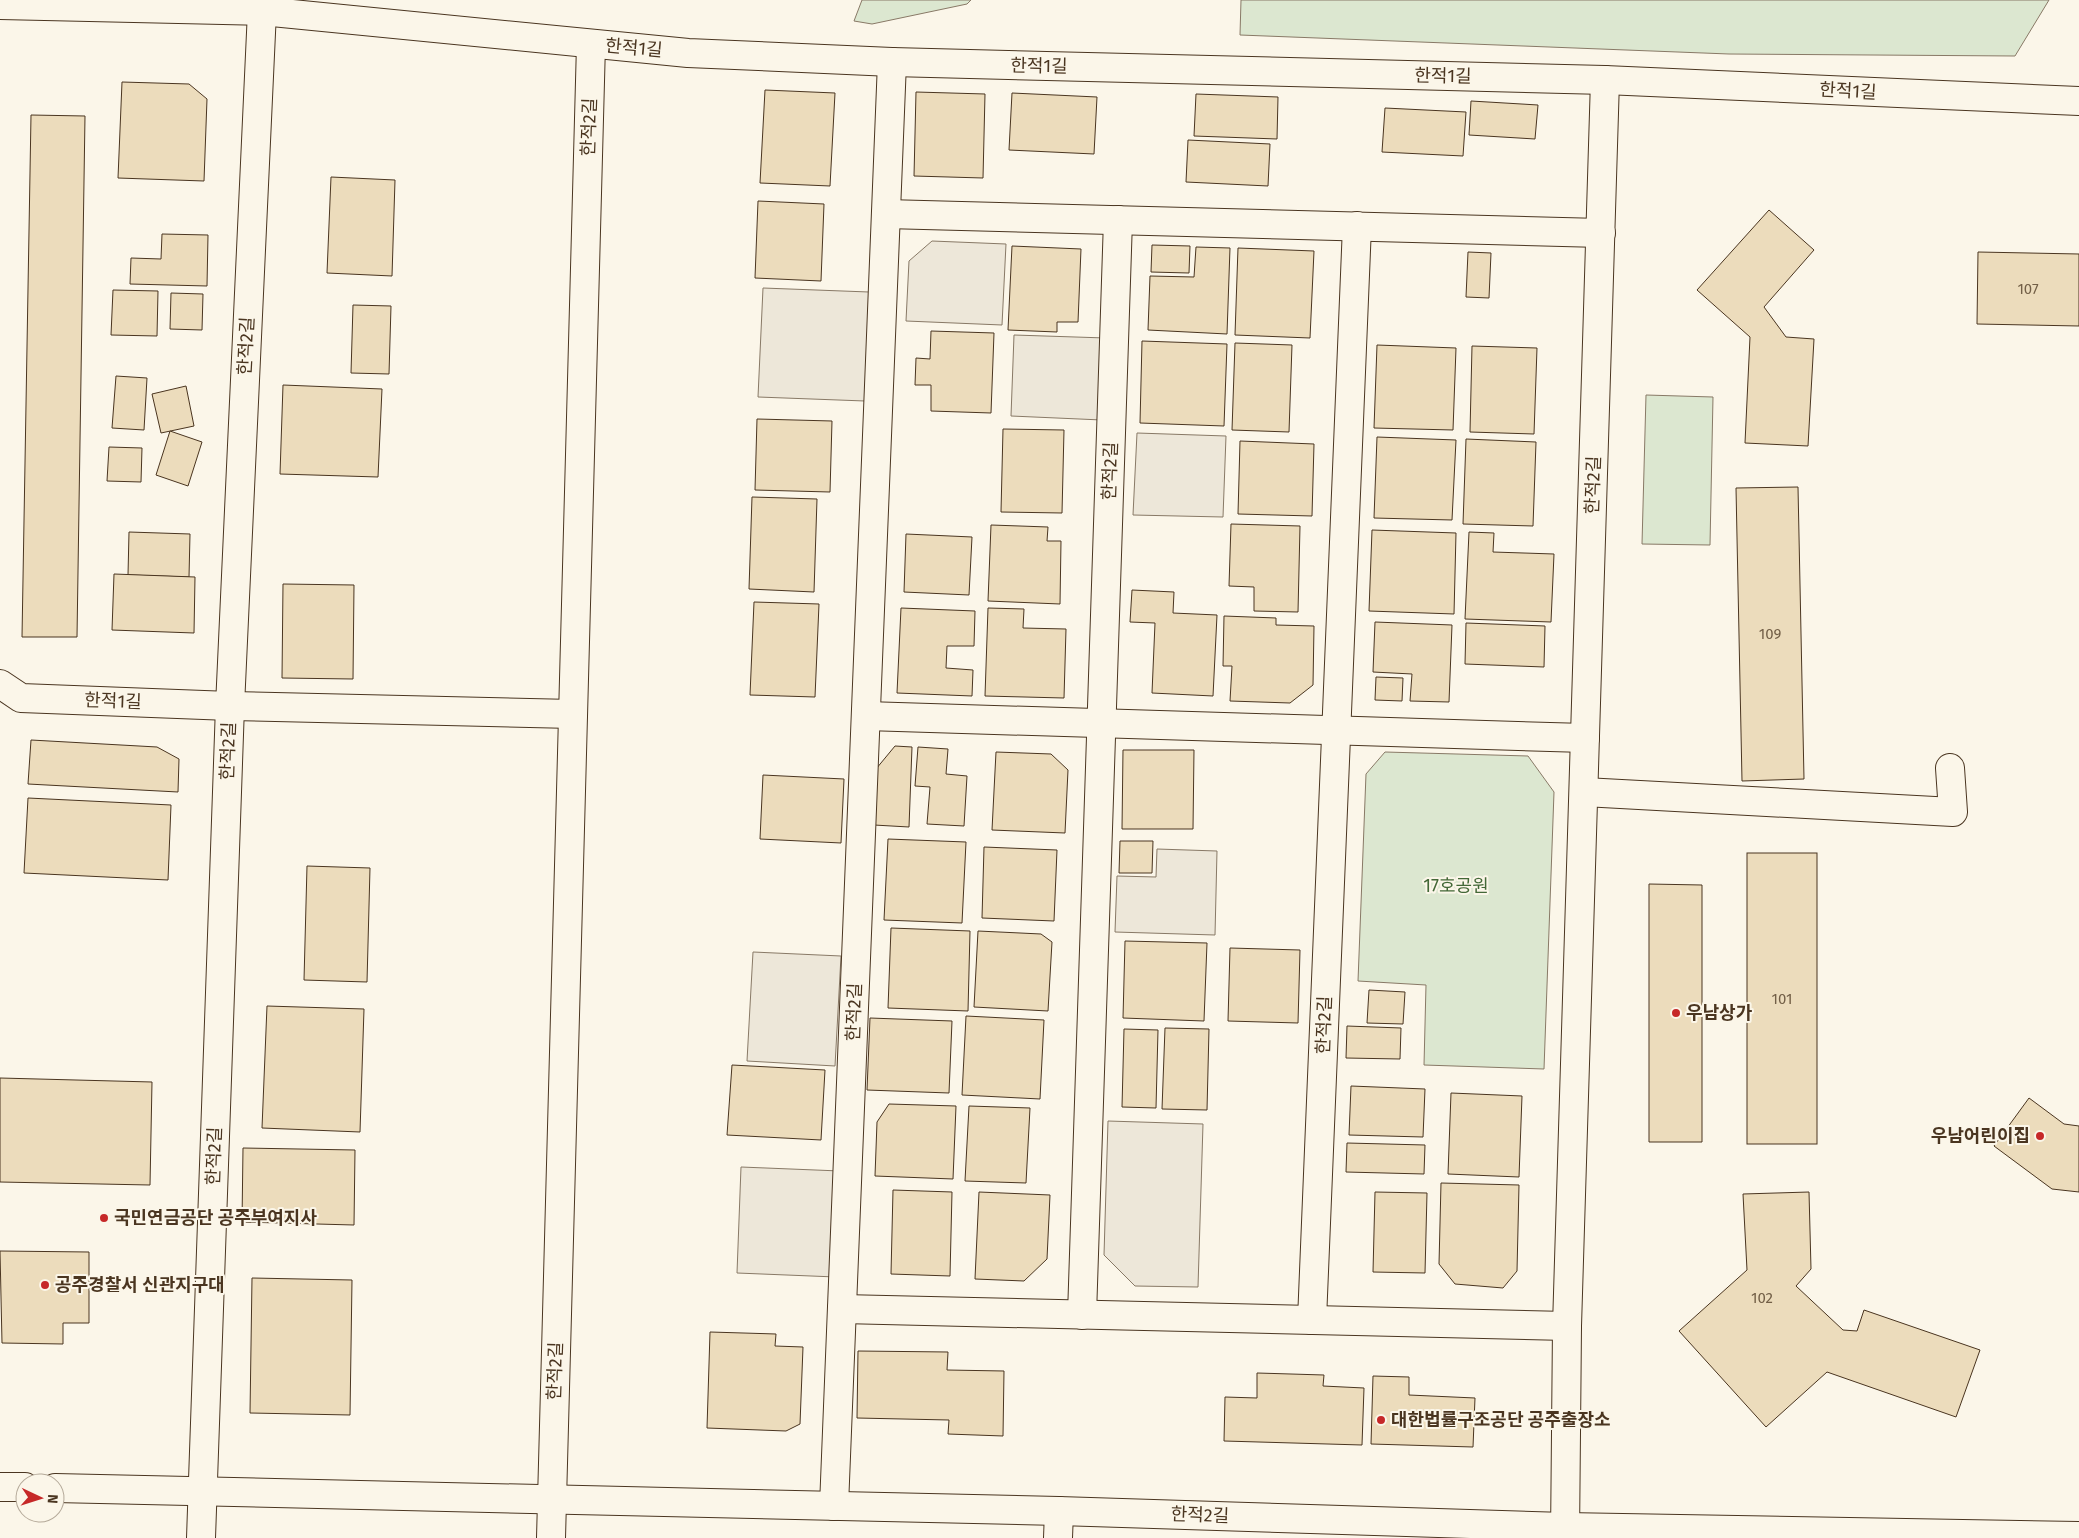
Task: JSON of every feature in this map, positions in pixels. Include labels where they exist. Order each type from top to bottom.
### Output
[{"type":"street","name":"한적1길","points":[[0,5],[262,10],[688,53],[892,62],[1605,80],[2079,101]]},
{"type":"street","name":"한적2길","points":[[201,1538],[230,706],[262,10]]},
{"type":"street","name":"한적2길","points":[[551,1538],[591,44]]},
{"type":"street","name":"한적2길","points":[[834,1506],[892,62]]},
{"type":"street","name":"한적2길","points":[[1565,1532],[1567,1326],[1605,80]]},
{"type":"street","points":[[886,214],[1601,233]]},
{"type":"street","name":"한적2길","points":[[1082,1315],[1118,220]]},
{"type":"street","name":"한적2길","points":[[1312,1320],[1357,226]]},
{"type":"street","name":"한적1길","points":[[0,684],[21,698],[230,706],[573,714]]},
{"type":"street","points":[[866,716],[1586,738]]},
{"type":"street","points":[[1584,792],[1953,812],[1950,768]]},
{"type":"street","points":[[842,1309],[1567,1326]]},
{"type":"street","points":[[0,1487],[15,1488]]},
{"type":"street","name":"한적2길","points":[[65,1488],[1059,1511],[1565,1532],[2079,1536]]},
{"type":"street","points":[[1058,1538],[1059,1511]]},
{"type":"green space","points":[[862,0],[971,0],[967,4],[872,24],[854,21]]},
{"type":"green space","points":[[1241,0],[2049,0],[2015,56],[1729,54],[1240,35]]},
{"type":"green space","points":[[1646,395],[1713,397],[1710,545],[1642,544]]},
{"type":"green space","name":"17호공원","points":[[1385,752],[1528,756],[1554,792],[1544,1069],[1424,1065],[1426,985],[1358,981],[1366,774]]},
{"type":"shaded area","points":[[932,241],[1006,244],[1002,325],[906,321],[909,261]]},
{"type":"shaded area","points":[[763,288],[869,292],[865,401],[758,397]]},
{"type":"shaded area","points":[[1014,335],[1106,338],[1102,420],[1011,416]]},
{"type":"shaded area","points":[[1137,433],[1226,436],[1223,517],[1133,515]]},
{"type":"shaded area","points":[[1157,849],[1217,851],[1215,935],[1115,932],[1117,876],[1156,877]]},
{"type":"shaded area","points":[[753,952],[841,956],[835,1066],[747,1061]]},
{"type":"shaded area","points":[[1108,1121],[1203,1124],[1198,1287],[1135,1286],[1104,1255]]},
{"type":"shaded area","points":[[741,1167],[840,1171],[836,1277],[737,1273]]},
{"type":"building","points":[[122,82],[189,84],[207,99],[204,181],[118,178]]},
{"type":"building","points":[[765,90],[835,93],[830,186],[760,183]]},
{"type":"building","points":[[916,92],[985,94],[983,178],[914,176]]},
{"type":"building","points":[[1012,93],[1097,97],[1094,154],[1009,150]]},
{"type":"building","points":[[1196,94],[1278,97],[1277,139],[1194,136]]},
{"type":"building","points":[[1471,101],[1538,105],[1535,139],[1469,135]]},
{"type":"building","points":[[1385,108],[1466,112],[1463,156],[1382,152]]},
{"type":"building","points":[[31,115],[85,116],[77,637],[22,637]]},
{"type":"building","points":[[1188,140],[1270,144],[1268,186],[1186,182]]},
{"type":"building","points":[[331,177],[395,180],[392,276],[327,273]]},
{"type":"building","points":[[758,201],[824,204],[821,281],[755,278]]},
{"type":"building","points":[[1769,210],[1814,250],[1764,307],[1786,337],[1814,339],[1808,446],[1745,443],[1750,337],[1697,290]]},
{"type":"building","points":[[162,234],[208,235],[207,286],[130,284],[131,258],[161,259]]},
{"type":"building","points":[[1152,245],[1190,246],[1189,273],[1151,272]]},
{"type":"building","points":[[1012,246],[1081,249],[1078,322],[1057,322],[1057,332],[1008,330]]},
{"type":"building","points":[[1196,247],[1230,248],[1227,334],[1148,330],[1150,276],[1194,277]]},
{"type":"building","points":[[1238,248],[1314,251],[1310,338],[1235,335]]},
{"type":"building","points":[[1468,252],[1491,253],[1489,298],[1466,297]]},
{"type":"building","points":[[1978,252],[2079,254],[2079,326],[1977,324]]},
{"type":"building","points":[[113,290],[158,291],[157,336],[111,335]]},
{"type":"building","points":[[171,293],[203,294],[202,330],[170,329]]},
{"type":"building","points":[[353,305],[391,306],[389,374],[351,373]]},
{"type":"building","points":[[931,331],[994,333],[991,413],[931,411],[931,385],[915,385],[916,358],[930,359]]},
{"type":"building","points":[[1142,341],[1227,344],[1224,426],[1140,423]]},
{"type":"building","points":[[1235,343],[1292,345],[1289,432],[1232,430]]},
{"type":"building","points":[[1377,345],[1456,348],[1453,430],[1374,428]]},
{"type":"building","points":[[1472,346],[1537,348],[1534,434],[1470,432]]},
{"type":"building","points":[[116,376],[147,378],[144,430],[112,428]]},
{"type":"building","points":[[283,385],[382,389],[378,477],[280,474]]},
{"type":"building","points":[[186,386],[194,426],[161,433],[152,394]]},
{"type":"building","points":[[757,419],[832,421],[830,492],[755,490]]},
{"type":"building","points":[[1003,429],[1064,430],[1062,513],[1001,512]]},
{"type":"building","points":[[170,431],[202,442],[188,486],[156,475]]},
{"type":"building","points":[[1377,437],[1456,440],[1452,520],[1374,518]]},
{"type":"building","points":[[1466,439],[1536,442],[1533,526],[1463,524]]},
{"type":"building","points":[[1240,441],[1314,444],[1312,516],[1238,514]]},
{"type":"building","points":[[109,447],[142,448],[141,482],[107,481]]},
{"type":"building","points":[[1798,487],[1804,779],[1742,781],[1736,488]]},
{"type":"building","points":[[752,497],[817,499],[814,592],[749,589]]},
{"type":"building","points":[[1231,524],[1300,526],[1298,612],[1254,611],[1254,587],[1229,586]]},
{"type":"building","points":[[991,525],[1048,527],[1047,541],[1061,541],[1060,604],[988,601]]},
{"type":"building","points":[[1372,530],[1456,533],[1454,614],[1369,611]]},
{"type":"building","points":[[129,532],[190,534],[189,577],[128,575]]},
{"type":"building","points":[[1469,532],[1494,533],[1493,552],[1554,554],[1551,622],[1465,619]]},
{"type":"building","points":[[906,534],[972,537],[969,595],[904,592]]},
{"type":"building","points":[[114,574],[195,577],[194,633],[112,630]]},
{"type":"building","points":[[283,584],[354,585],[353,679],[282,678]]},
{"type":"building","points":[[1132,590],[1174,592],[1173,613],[1217,615],[1213,696],[1152,693],[1155,623],[1130,622]]},
{"type":"building","points":[[754,602],[819,604],[815,697],[750,695]]},
{"type":"building","points":[[901,608],[975,611],[974,646],[947,646],[946,668],[973,670],[972,696],[897,693]]},
{"type":"building","points":[[988,608],[1024,609],[1023,628],[1066,629],[1064,698],[985,696]]},
{"type":"building","points":[[1224,616],[1276,618],[1276,625],[1314,626],[1313,685],[1290,703],[1230,701],[1232,666],[1223,666]]},
{"type":"building","points":[[1375,622],[1452,625],[1449,702],[1410,701],[1412,674],[1373,672]]},
{"type":"building","points":[[1466,623],[1545,626],[1544,667],[1465,664]]},
{"type":"building","points":[[1376,677],[1403,678],[1402,701],[1375,700]]},
{"type":"building","points":[[31,740],[157,747],[179,759],[178,792],[28,784]]},
{"type":"building","points":[[895,746],[912,747],[909,827],[874,825],[876,769]]},
{"type":"building","points":[[918,747],[948,749],[946,774],[967,776],[964,826],[927,824],[930,787],[915,786]]},
{"type":"building","points":[[1123,750],[1194,750],[1193,829],[1122,829]]},
{"type":"building","points":[[996,752],[1051,754],[1068,770],[1065,833],[992,830]]},
{"type":"building","points":[[763,775],[844,779],[841,843],[760,839]]},
{"type":"building","points":[[28,798],[171,805],[168,880],[24,873]]},
{"type":"building","points":[[888,839],[966,842],[962,923],[884,920]]},
{"type":"building","points":[[1120,841],[1153,841],[1152,873],[1119,873]]},
{"type":"building","points":[[984,847],[1057,850],[1054,921],[982,918]]},
{"type":"building","points":[[1747,853],[1817,853],[1817,1144],[1747,1144]]},
{"type":"building","points":[[307,866],[370,868],[367,982],[304,980]]},
{"type":"building","name":"우남상가","points":[[1649,884],[1702,885],[1702,1142],[1649,1142]]},
{"type":"building","points":[[891,928],[970,931],[968,1011],[888,1008]]},
{"type":"building","points":[[978,931],[1041,934],[1052,942],[1048,1011],[974,1007]]},
{"type":"building","points":[[1125,941],[1207,943],[1204,1021],[1123,1018]]},
{"type":"building","points":[[1230,948],[1300,950],[1298,1023],[1228,1021]]},
{"type":"building","points":[[1369,990],[1405,992],[1403,1024],[1367,1023]]},
{"type":"building","points":[[267,1006],[364,1009],[360,1132],[262,1128]]},
{"type":"building","points":[[966,1016],[1044,1020],[1040,1099],[962,1095]]},
{"type":"building","points":[[870,1018],[952,1021],[949,1093],[867,1090]]},
{"type":"building","points":[[1347,1026],[1401,1028],[1400,1059],[1346,1058]]},
{"type":"building","points":[[1165,1028],[1209,1029],[1207,1110],[1162,1109]]},
{"type":"building","points":[[1124,1029],[1158,1030],[1156,1108],[1122,1107]]},
{"type":"building","points":[[732,1065],[825,1070],[821,1140],[727,1135]]},
{"type":"building","points":[[0,1078],[152,1082],[150,1185],[0,1182]]},
{"type":"building","points":[[1351,1086],[1425,1089],[1423,1137],[1349,1135]]},
{"type":"building","points":[[1451,1093],[1522,1096],[1519,1177],[1448,1174]]},
{"type":"building","name":"우남어린이집","points":[[2029,1098],[2064,1124],[2079,1126],[2079,1192],[2052,1189],[1994,1146]]},
{"type":"building","points":[[889,1104],[956,1106],[953,1179],[875,1176],[877,1122]]},
{"type":"building","points":[[969,1106],[1030,1108],[1026,1183],[965,1181]]},
{"type":"building","points":[[1347,1143],[1425,1145],[1424,1174],[1346,1172]]},
{"type":"building","points":[[243,1148],[355,1150],[354,1225],[242,1222]]},
{"type":"building","points":[[1441,1183],[1519,1185],[1517,1271],[1503,1288],[1455,1284],[1439,1264]]},
{"type":"building","points":[[893,1190],[952,1192],[950,1276],[891,1274]]},
{"type":"building","points":[[979,1192],[1050,1195],[1047,1259],[1024,1281],[975,1279]]},
{"type":"building","points":[[1375,1192],[1427,1193],[1425,1273],[1373,1272]]},
{"type":"building","points":[[1809,1192],[1811,1269],[1796,1286],[1843,1330],[1857,1331],[1864,1310],[1980,1350],[1956,1417],[1827,1372],[1766,1427],[1679,1331],[1747,1270],[1743,1194]]},
{"type":"building","name":"공주경찰서 신관지구대","points":[[0,1251],[89,1252],[89,1323],[63,1323],[63,1344],[2,1343]]},
{"type":"building","points":[[252,1278],[352,1280],[350,1415],[250,1413]]},
{"type":"building","points":[[710,1332],[776,1334],[775,1346],[803,1347],[800,1424],[786,1431],[707,1428]]},
{"type":"building","points":[[858,1351],[948,1352],[947,1370],[1004,1371],[1003,1436],[948,1434],[949,1420],[857,1418]]},
{"type":"building","points":[[1257,1373],[1324,1375],[1323,1386],[1364,1388],[1362,1445],[1224,1441],[1225,1397],[1257,1398]]},
{"type":"building","points":[[1373,1376],[1409,1377],[1409,1395],[1475,1398],[1473,1447],[1371,1444]]},
{"type":"place","name":"우남상가","points":[[1676,1013]]},
{"type":"place","name":"우남어린이집","points":[[2040,1136]]},
{"type":"place","name":"국민연금공단 공주부여지사","points":[[104,1218]]},
{"type":"place","name":"공주경찰서 신관지구대","points":[[45,1285]]},
{"type":"place","name":"대한법률구조공단 공주출장소","points":[[1381,1420]]}]
